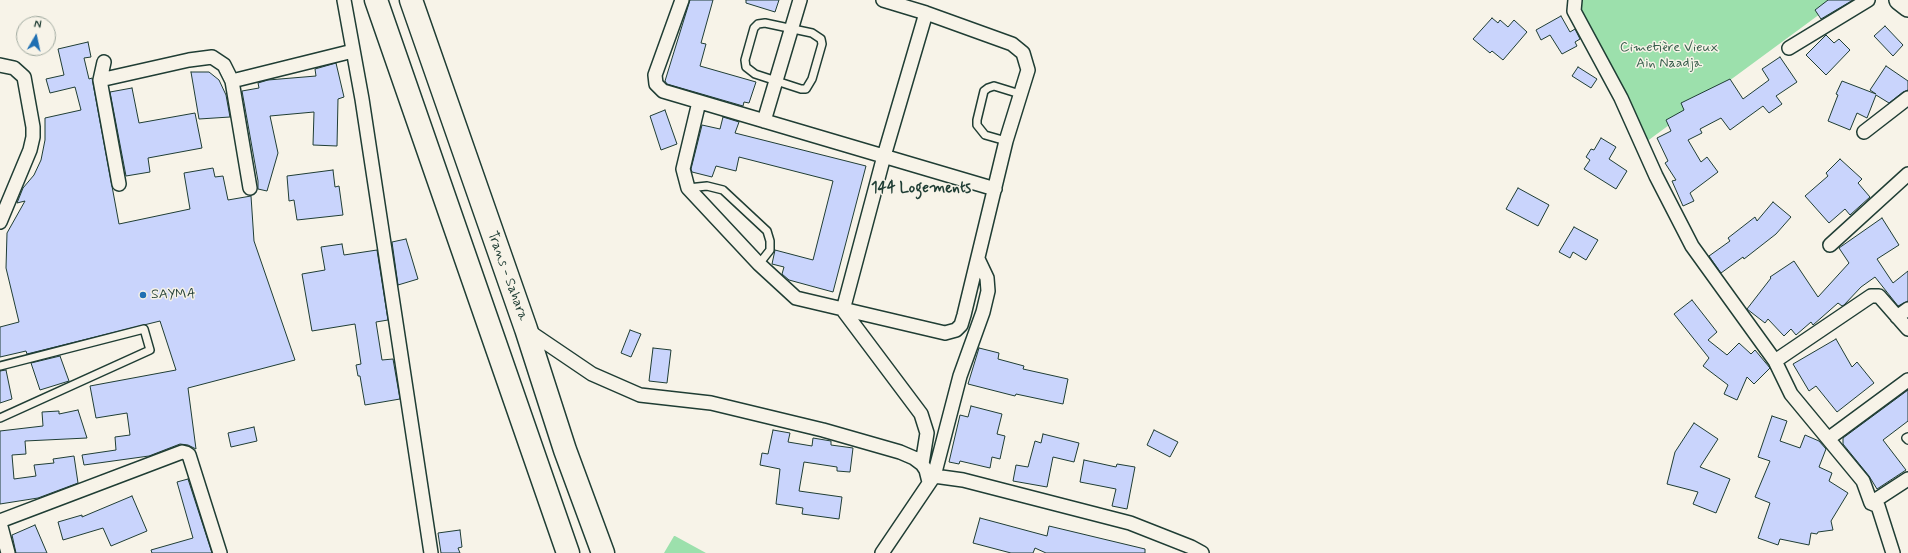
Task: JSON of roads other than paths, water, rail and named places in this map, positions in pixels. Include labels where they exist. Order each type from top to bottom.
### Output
[{"type":"highway","points":[[376,0],[563,551]]},
{"type":"highway","name":"Trans - Sahara","points":[[411,0],[526,329],[565,450],[603,553]]},
{"type":"highway","points":[[565,450],[619,553]]},
{"type":"street","points":[[344,0],[362,99],[432,553]]},
{"type":"street","points":[[682,0],[655,74],[656,84],[663,91],[995,189]]},
{"type":"street","points":[[764,121],[800,0]]},
{"type":"street","points":[[700,102],[683,169],[688,188],[759,264],[796,298],[945,333],[956,330],[961,325],[964,315],[1006,141],[1028,70],[1023,53],[1012,44],[926,13],[883,0]]},
{"type":"street","points":[[1575,0],[1574,11],[1621,98],[1656,176],[1692,246],[1775,360],[1791,394],[1863,481],[1871,503],[1878,506],[1892,553]]},
{"type":"street","points":[[1789,48],[1868,0]]},
{"type":"street","points":[[1899,0],[1908,7]]},
{"type":"street","points":[[843,310],[884,156],[926,13]]},
{"type":"street","points":[[232,81],[352,50]]},
{"type":"street","points":[[100,80],[190,60],[212,57],[224,65],[232,81],[250,188]]},
{"type":"street","points":[[104,62],[100,80],[119,184]]},
{"type":"street","points":[[0,65],[14,68],[24,77],[33,127],[33,137],[30,150],[0,222]]},
{"type":"street","points":[[1864,132],[1908,98]]},
{"type":"street","points":[[1830,245],[1908,174]]},
{"type":"street","points":[[882,553],[932,479],[960,376],[983,312],[988,291],[987,278],[978,259]]},
{"type":"street","points":[[1775,360],[1871,296],[1879,296],[1903,313],[1908,329]]},
{"type":"street","points":[[843,310],[921,414],[927,433],[922,464]]},
{"type":"street","points":[[526,329],[592,374],[640,396],[712,403],[900,452],[914,458],[922,464],[932,479]]},
{"type":"street","points":[[1828,439],[1908,380]]},
{"type":"street","points":[[8,553],[0,522],[182,452],[189,455],[220,553]]},
{"type":"street","points":[[932,479],[963,480],[1130,523],[1193,551]]},
{"type":"street","points":[[1871,503],[1905,483]]},
{"type":"lane","points":[[765,23],[791,29],[812,33],[821,39],[822,44],[810,86],[806,89],[755,74],[746,67],[745,60],[754,28],[758,24],[765,23]]},
{"type":"lane","points":[[1006,141],[985,135],[977,125],[984,91],[994,86],[1020,94]]},
{"type":"lane","points":[[688,188],[707,186],[723,190],[767,231],[770,241],[770,250],[759,264]]},
{"type":"lane","points":[[0,366],[144,329],[150,350],[0,418]]},
{"type":"lane","points":[[1908,437],[1906,438],[1908,440]]},
{"type":"place","name":"SAYMA","points":[[143,295]]},
{"type":"district","name":"144 Logements","points":[[921,189]]},
{"type":"park label","name":"Cimetière Vieux Ain Naadja","points":[[1669,56]]}]
